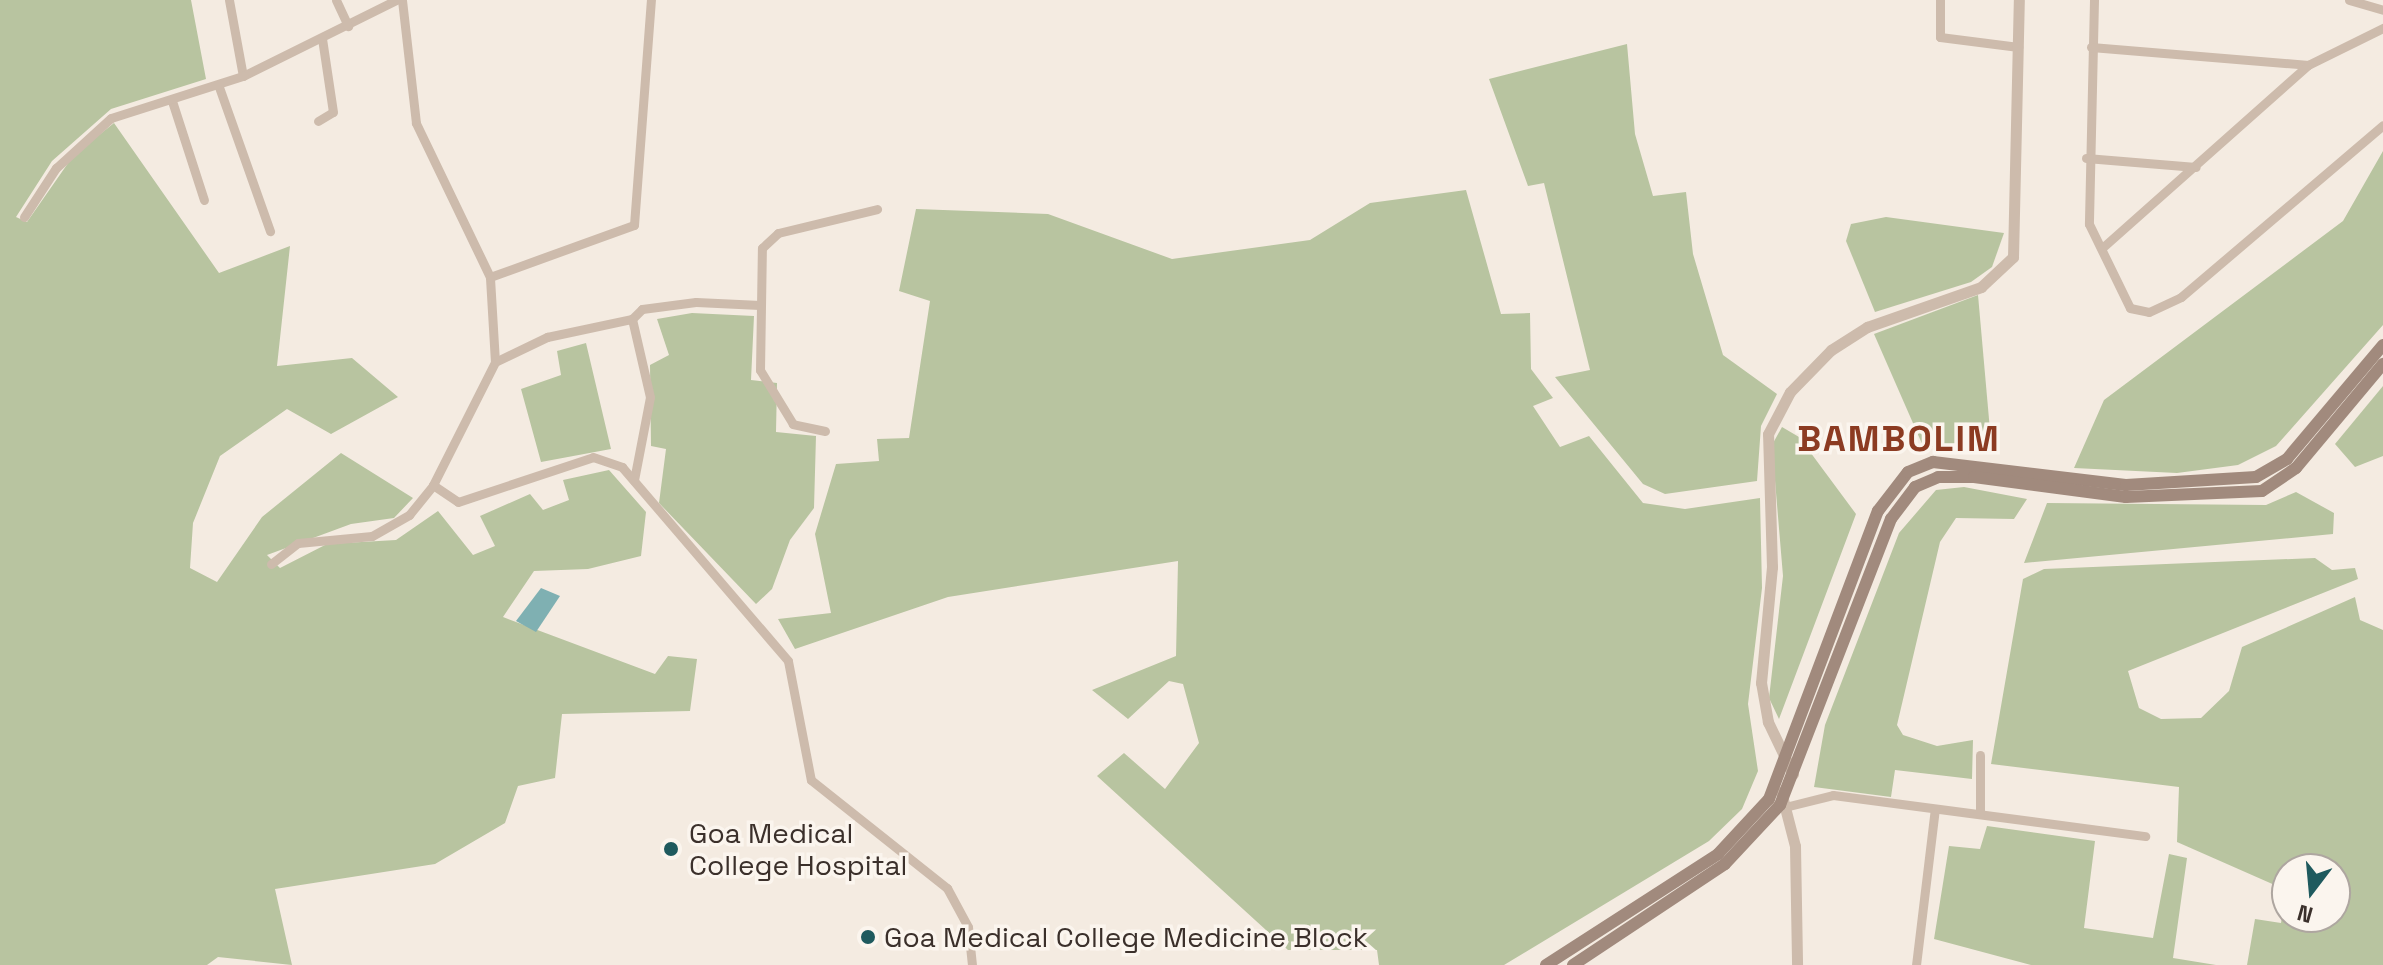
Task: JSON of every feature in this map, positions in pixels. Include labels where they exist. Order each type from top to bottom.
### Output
[{"type":"main road","points":[[1546,965],[1718,854],[1782,796],[1785,760],[1878,511],[1908,472],[1933,462],[2126,485],[2256,477],[2287,459],[2383,345]]},
{"type":"main road","points":[[1573,965],[1725,864],[1756,837],[1793,774],[1891,519],[1915,487],[1938,477],[1974,477],[2126,497],[2262,491],[2296,468],[2383,364]]},
{"type":"street","points":[[229,0],[243,76]]},
{"type":"street","points":[[336,0],[348,26]]},
{"type":"street","points":[[24,217],[90,134],[111,118],[219,87],[399,0],[416,123],[490,277],[495,362],[433,485],[394,528],[372,536],[316,537],[271,564]]},
{"type":"street","points":[[490,277],[634,225],[651,0]]},
{"type":"street","points":[[1940,0],[1940,37],[2018,47]]},
{"type":"street","points":[[1793,774],[1785,760],[1761,683],[1772,567],[1768,434],[1790,392],[1831,350],[1867,327],[2003,274],[2019,233],[2019,0]]},
{"type":"street","points":[[2094,0],[2086,158],[2089,224],[2130,308],[2159,307],[2181,297],[2383,125]]},
{"type":"street","points":[[2349,0],[2383,10]]},
{"type":"street","points":[[2102,248],[2308,65],[2383,28]]},
{"type":"street","points":[[318,121],[333,112],[322,38]]},
{"type":"street","points":[[2091,47],[2308,65]]},
{"type":"street","points":[[219,87],[270,231]]},
{"type":"street","points":[[172,101],[204,200]]},
{"type":"street","points":[[2086,158],[2196,167]]},
{"type":"street","points":[[825,431],[793,424],[760,370],[760,305],[769,237],[877,209]]},
{"type":"street","points":[[495,362],[547,337],[632,319],[642,309],[696,302],[760,305]]},
{"type":"street","points":[[632,319],[650,397],[634,480]]},
{"type":"street","points":[[433,485],[458,502],[593,457],[608,458],[634,480],[788,661],[811,780],[947,888],[968,927],[972,965]]},
{"type":"street","points":[[1980,755],[1980,814]]},
{"type":"street","points":[[1797,965],[1782,796],[1833,795],[2145,836]]},
{"type":"street","points":[[1916,965],[1935,809]]},
{"type":"green space","points":[[0,0],[191,0],[206,79],[111,109],[52,161],[16,217],[27,222],[73,156],[114,123],[219,273],[290,246],[277,366],[352,358],[398,397],[331,434],[287,409],[220,456],[193,523],[190,568],[217,582],[262,517],[341,453],[413,498],[394,518],[351,524],[267,555],[280,568],[327,544],[396,540],[438,511],[473,555],[495,546],[480,516],[530,494],[543,510],[569,500],[563,480],[609,470],[646,512],[641,556],[588,569],[534,571],[503,617],[655,674],[668,656],[697,659],[690,711],[562,714],[555,778],[518,786],[505,823],[435,864],[275,889],[292,965],[218,957],[207,965],[0,965]]},
{"type":"green space","points":[[1627,44],[1635,134],[1653,196],[1686,192],[1693,254],[1723,355],[1777,394],[1761,426],[1757,481],[1665,494],[1643,484],[1555,377],[1590,370],[1544,183],[1528,186],[1489,79]]},
{"type":"green space","points":[[2383,151],[2383,325],[2276,446],[2238,465],[2177,473],[2074,468],[2104,400],[2343,221]]},
{"type":"green space","points":[[1466,190],[1501,314],[1530,313],[1531,369],[1553,398],[1533,406],[1560,447],[1589,436],[1643,503],[1685,509],[1760,498],[1762,588],[1748,704],[1758,771],[1742,809],[1709,841],[1504,965],[1379,965],[1377,950],[1288,950],[1097,776],[1124,753],[1165,789],[1199,743],[1183,684],[1169,681],[1128,719],[1092,690],[1176,656],[1178,561],[948,597],[795,649],[778,619],[831,613],[815,534],[836,464],[879,461],[877,439],[909,438],[930,301],[899,291],[916,209],[1048,214],[1172,259],[1310,240],[1370,203]]},
{"type":"green space","points":[[1886,217],[2004,233],[1992,267],[1971,282],[1875,312],[1846,241],[1851,224]]},
{"type":"green space","points":[[1978,295],[1992,453],[1923,446],[1874,334]]},
{"type":"green space","points":[[692,313],[754,316],[751,380],[777,383],[776,432],[816,436],[814,508],[790,540],[772,589],[756,604],[659,503],[666,449],[651,446],[650,365],[669,355],[657,319]]},
{"type":"green space","points":[[586,343],[611,449],[541,462],[521,389],[561,375],[557,351]]},
{"type":"green space","points":[[2383,386],[2383,456],[2355,467],[2335,444]]},
{"type":"green space","points":[[1782,427],[1799,437],[1856,514],[1779,719],[1769,698],[1783,576],[1772,445]]},
{"type":"green space","points":[[1964,487],[2027,499],[2014,519],[1956,518],[1940,542],[1897,725],[1903,735],[1937,746],[1973,740],[1972,779],[1895,770],[1891,797],[1814,787],[1825,725],[1899,533],[1936,490]]},
{"type":"green space","points":[[2296,492],[2334,513],[2333,534],[2024,563],[2047,503],[2266,505]]},
{"type":"green space","points":[[2315,558],[2332,570],[2355,568],[2358,579],[2128,671],[2139,708],[2161,719],[2201,718],[2229,691],[2242,647],[2355,597],[2360,620],[2383,630],[2383,965],[2247,965],[2255,919],[2271,921],[2271,933],[2351,933],[2351,853],[2271,853],[2271,883],[2177,842],[2179,787],[1991,764],[2023,579],[2044,569]]},
{"type":"green space","points":[[1987,826],[2095,841],[2084,928],[2153,938],[2169,854],[2187,858],[2173,958],[2216,965],[2031,965],[1934,939],[1949,846],[1980,849]]},
{"type":"water","points":[[541,588],[560,596],[536,632],[516,621]]},
{"type":"place","name":"Goa Medical College Hospital","points":[[671,849]]},
{"type":"place","name":"Goa Medical College Medicine Block","points":[[868,937]]},
{"type":"district","name":"BAMBOLIM","points":[[1899,440]]}]
